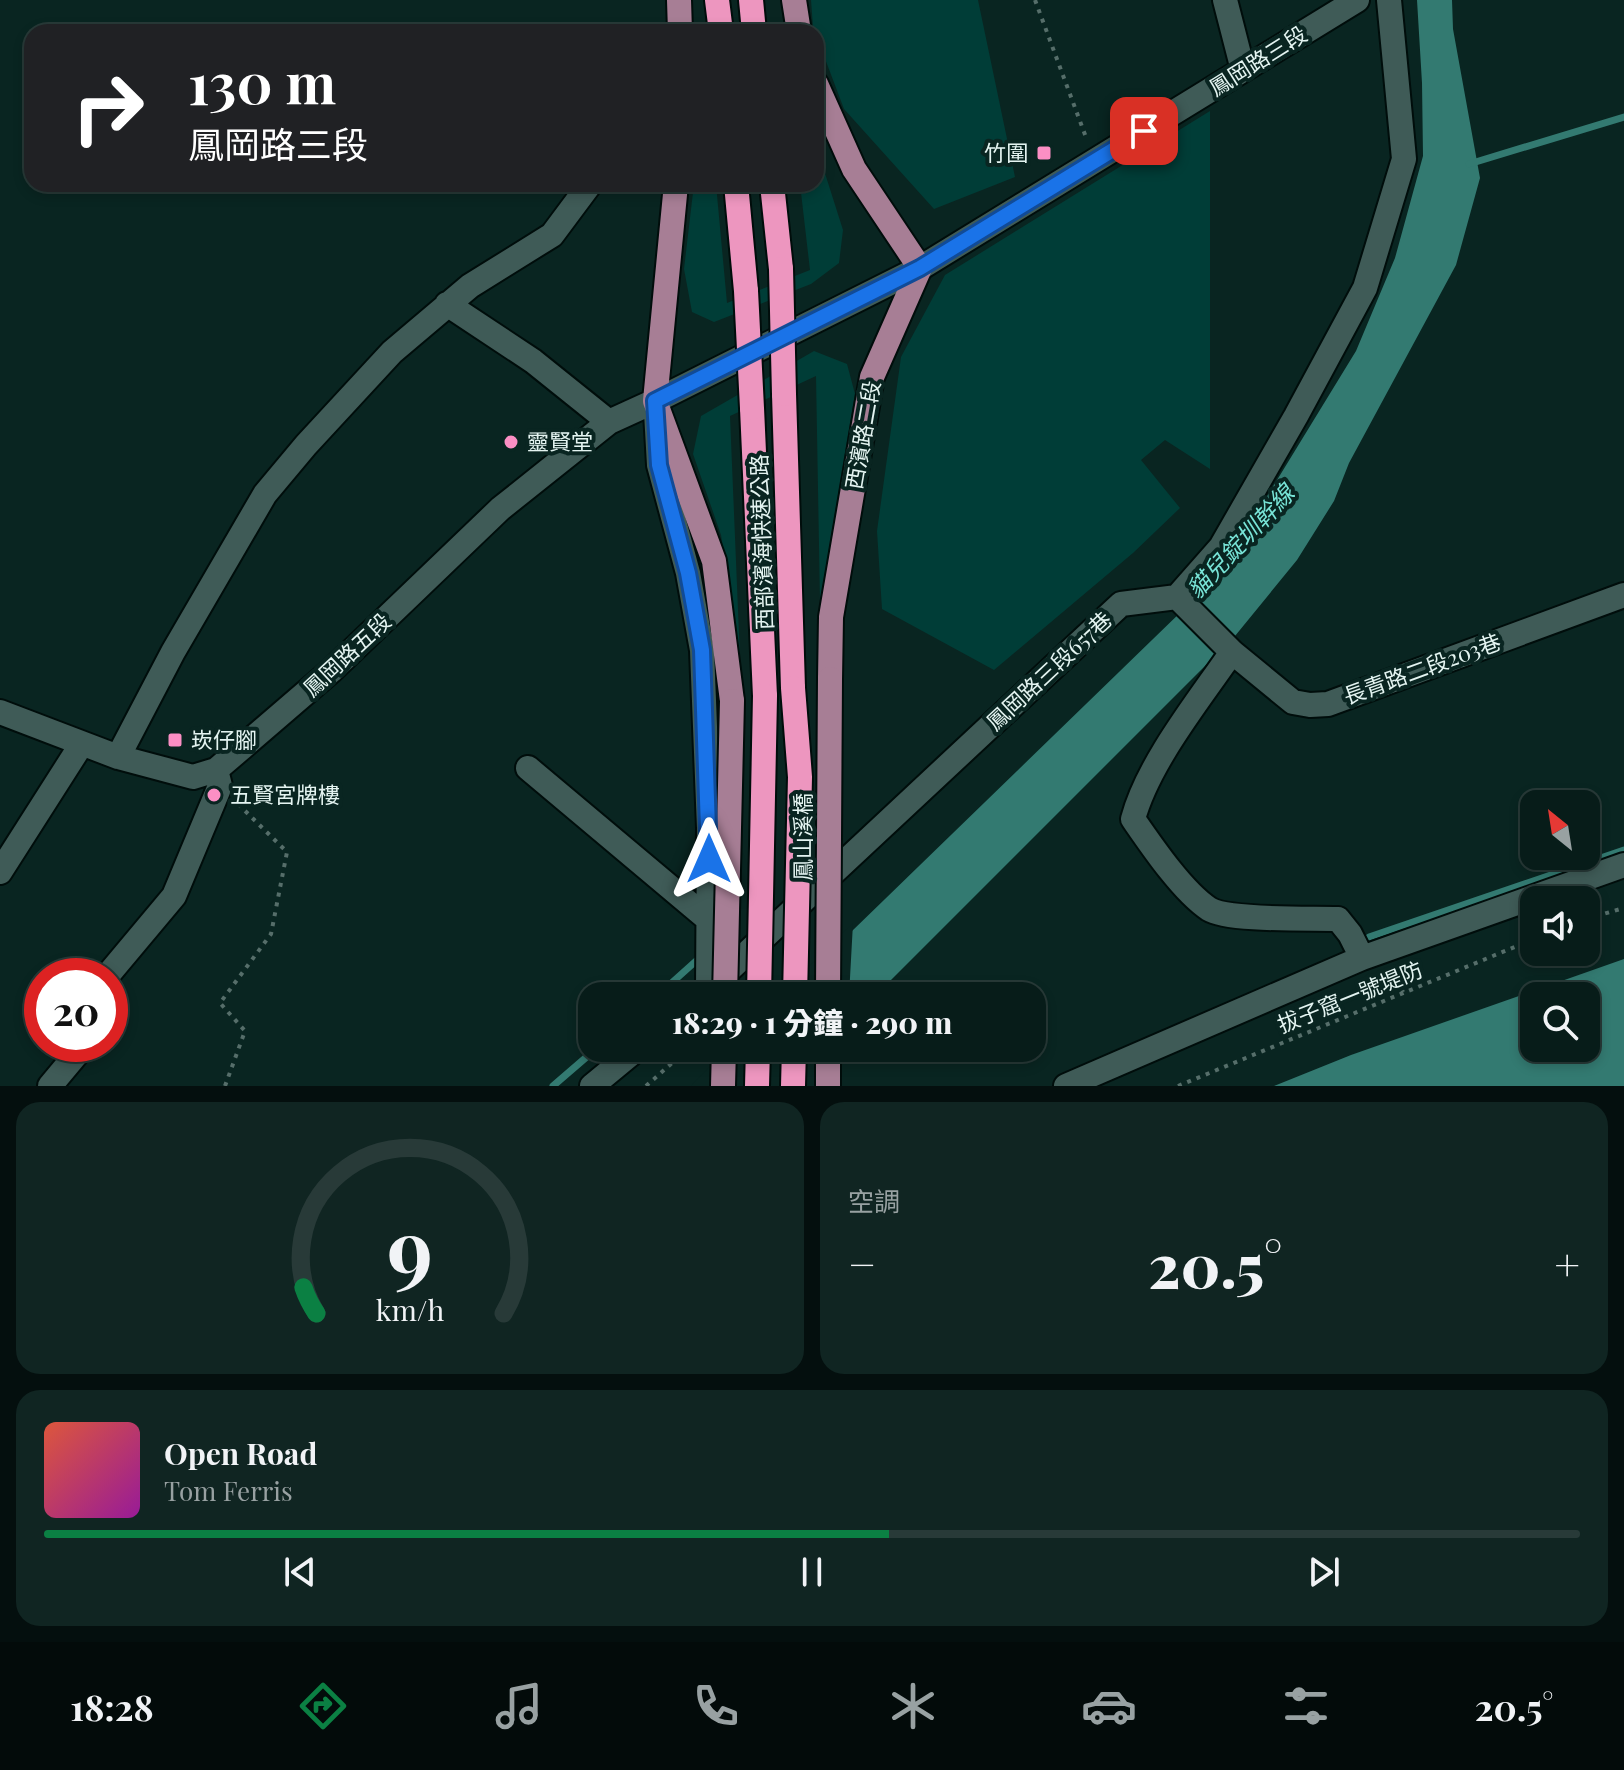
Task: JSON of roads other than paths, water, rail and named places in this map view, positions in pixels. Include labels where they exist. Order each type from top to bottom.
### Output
[{"type":"highway","points":[[717,0],[720,24]]},
{"type":"highway","points":[[751,0],[753,24]]},
{"type":"highway","name":"西部濱海快速公路","points":[[737,192],[746,291],[765,696]]},
{"type":"highway","name":"西部濱海快速公路","points":[[773,192],[781,269],[793,688]]},
{"type":"highway","name":"鳳山溪橋","points":[[793,688],[800,777],[795,982]]},
{"type":"highway","name":"鳳山溪橋","points":[[759,982],[765,696]]},
{"type":"highway","points":[[757,1086],[758,1062]]},
{"type":"highway","points":[[793,1086],[794,1062]]},
{"type":"main road","points":[[679,0],[680,24]]},
{"type":"main road","points":[[794,0],[798,24]]},
{"type":"main road","points":[[824,102],[854,169],[920,268]]},
{"type":"main road","points":[[675,192],[655,401],[714,561],[732,701],[712,982]]},
{"type":"main road","name":"西濱路二段","points":[[830,679],[831,617],[872,377],[920,268]]},
{"type":"main road","name":"鳳山溪橋","points":[[828,982],[830,679]]},
{"type":"main road","points":[[723,1086],[724,1062]]},
{"type":"main road","points":[[828,1062],[828,1086]]},
{"type":"street","points":[[1225,0],[1243,70]]},
{"type":"street","name":"鳳岡路三段","points":[[655,401],[920,268],[1357,0]]},
{"type":"street","points":[[1177,597],[1221,547],[1365,288],[1404,159],[1389,0]]},
{"type":"street","points":[[118,757],[173,652],[265,494],[392,352],[447,304],[552,235],[584,192]]},
{"type":"street","points":[[447,304],[533,361],[609,422]]},
{"type":"street","points":[[655,401],[659,465],[688,573],[702,650],[711,982]]},
{"type":"street","name":"鳳岡路五段","points":[[218,778],[500,509],[609,422],[655,401]]},
{"type":"street","name":"長青路二段203巷","points":[[1177,597],[1232,652],[1293,702],[1310,705],[1328,704],[1624,595]]},
{"type":"street","name":"鳳岡路三段657巷","points":[[724,982],[1121,604],[1177,597]]},
{"type":"street","points":[[1232,652],[1166,750],[1133,819],[1180,880],[1210,910],[1243,916],[1338,919],[1362,958]]},
{"type":"street","points":[[0,712],[118,757],[193,777],[218,778],[174,896],[122,958]]},
{"type":"street","points":[[0,872],[81,745]]},
{"type":"street","points":[[528,768],[709,920]]},
{"type":"street","points":[[1066,1086],[1362,958],[1624,865]]},
{"type":"street","points":[[50,1086],[72,1062]]},
{"type":"street","points":[[592,1086],[621,1062]]},
{"type":"water","name":"貓兒錠圳幹線","points":[[1417,0],[1452,0],[1453,29],[1480,178],[1456,265],[1349,463],[1334,501],[1297,560],[1235,636],[889,982],[799,982],[1219,575],[1356,351],[1395,258],[1423,156]]},
{"type":"water","points":[[1624,959],[1624,1086],[1274,1086],[1351,1055],[1520,996],[1520,1062],[1600,1062],[1600,982],[1559,982]]},
{"type":"waterway","points":[[1469,164],[1624,117]]},
{"type":"waterway","points":[[1369,937],[1624,850]]},
{"type":"waterway","points":[[673,982],[696,961]]},
{"type":"waterway","points":[[553,1086],[581,1062]]},
{"type":"place","name":"竹圍","points":[[1044,153]]},
{"type":"place","name":"靈賢堂","points":[[511,442]]},
{"type":"place","name":"崁仔腳","points":[[175,740]]},
{"type":"place","name":"五賢宮牌樓","points":[[214,795]]}]
